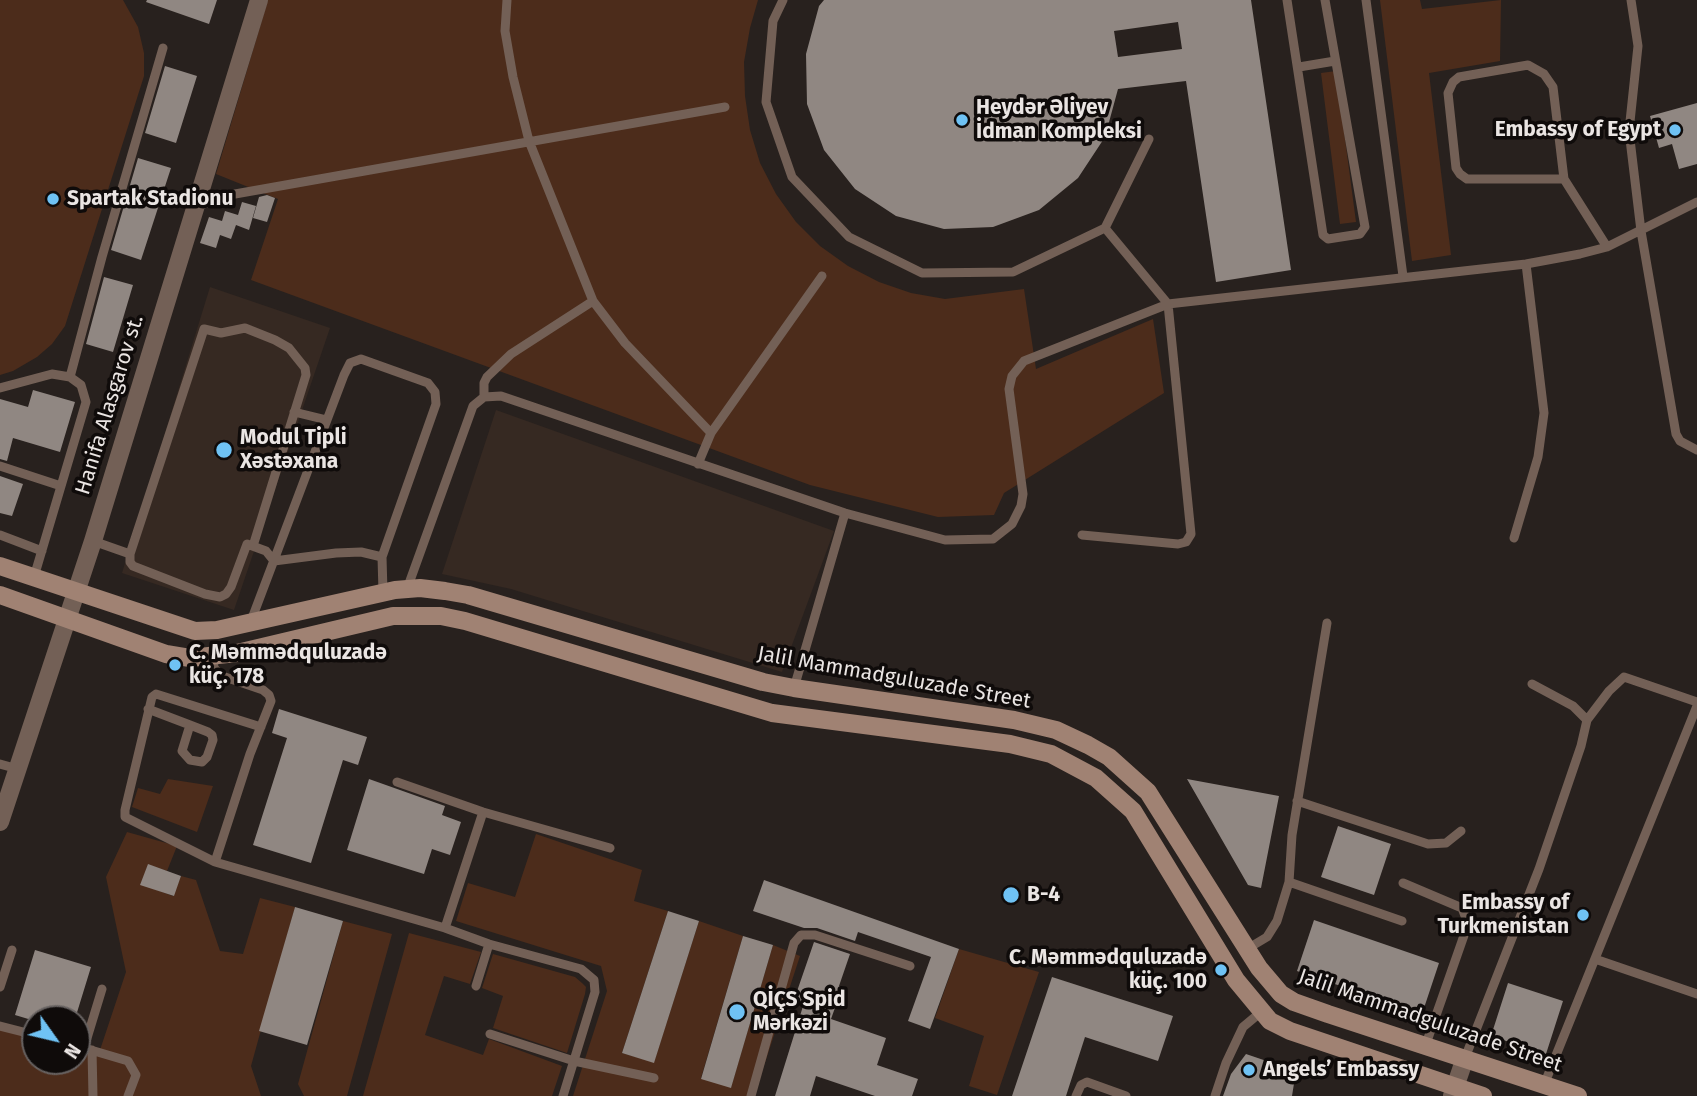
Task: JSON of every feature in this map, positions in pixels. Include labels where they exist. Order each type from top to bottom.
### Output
[{"type":"main road","name":"Jalil Mammadguluzade Street","points":[[0,566],[195,631],[217,631],[383,592],[420,588],[468,596],[763,682],[1014,720],[1056,730],[1109,757],[1148,792],[1259,968],[1281,994],[1294,1002],[1328,1014],[1578,1096]]},
{"type":"main road","points":[[407,589],[408,615]]},
{"type":"main road","points":[[0,595],[166,654],[190,658],[252,649],[393,616],[440,616],[465,621],[772,713],[1010,744],[1051,754],[1096,778],[1133,811],[1236,980],[1261,1012],[1290,1031],[1453,1091],[1483,1096]]},
{"type":"main road","points":[[250,624],[252,649]]},
{"type":"main road","points":[[1261,1012],[1281,994]]},
{"type":"street","name":"Hanifa Alasgarov st.","points":[[1,817],[93,541],[259,0]]},
{"type":"street","points":[[1453,1091],[1465,1058]]},
{"type":"lane","points":[[507,0],[505,31],[529,141],[593,301],[625,343],[711,433]]},
{"type":"lane","points":[[783,0],[773,21],[766,102],[792,177],[849,237],[922,273],[1013,272],[1105,228],[1149,139]]},
{"type":"lane","points":[[1287,0],[1323,235],[1328,239],[1360,234],[1365,227],[1325,0]]},
{"type":"lane","points":[[1366,0],[1403,276]]},
{"type":"lane","points":[[1631,0],[1638,46],[1629,131],[1641,231],[1676,434],[1680,441],[1697,450]]},
{"type":"lane","points":[[70,377],[163,48]]},
{"type":"lane","points":[[1299,67],[1335,61]]},
{"type":"lane","points":[[1564,179],[1467,179],[1460,174],[1456,168],[1448,93],[1452,82],[1458,77],[1528,65],[1544,74],[1553,87],[1564,179],[1607,247]]},
{"type":"lane","points":[[194,208],[235,194],[725,107]]},
{"type":"lane","points":[[407,589],[472,406],[484,397],[500,396],[845,513],[945,540],[993,539],[1012,524],[1023,494],[1009,389],[1012,376],[1024,361],[1168,304],[1526,264],[1607,247],[1697,202]]},
{"type":"lane","points":[[1082,536],[1178,544],[1186,542],[1191,534],[1168,304],[1105,228]]},
{"type":"lane","points":[[1514,538],[1538,457],[1544,413],[1526,264]]},
{"type":"lane","points":[[698,464],[711,433],[822,276]]},
{"type":"lane","points":[[484,397],[487,377],[511,354],[593,301]]},
{"type":"lane","points":[[253,546],[306,375],[305,368],[289,348],[245,328],[221,333],[204,329],[128,558],[133,566],[205,594],[220,597],[231,587],[245,546],[266,551],[274,561]]},
{"type":"lane","points":[[250,624],[350,363],[361,359],[428,383],[435,392],[436,404],[382,557],[383,592]]},
{"type":"lane","points":[[0,388],[52,374],[70,377],[81,385],[86,402],[34,577]]},
{"type":"lane","points":[[294,412],[327,420]]},
{"type":"lane","points":[[0,466],[61,486]]},
{"type":"lane","points":[[794,688],[845,513]]},
{"type":"lane","points":[[0,535],[42,551]]},
{"type":"lane","points":[[93,541],[130,554]]},
{"type":"lane","points":[[274,561],[336,552],[361,552],[382,557]]},
{"type":"lane","points":[[1247,949],[1267,937],[1277,921],[1289,882],[1292,835],[1327,623]]},
{"type":"lane","points":[[213,656],[214,668],[222,676],[263,690],[271,701],[225,826],[215,862]]},
{"type":"lane","points":[[1465,1058],[1539,869],[1581,746],[1587,720],[1609,691],[1624,677],[1697,704],[1544,1085]]},
{"type":"lane","points":[[1532,684],[1573,706],[1587,720]]},
{"type":"lane","points":[[261,727],[156,694],[152,697],[148,709],[125,817],[215,862],[581,969],[594,980],[595,992],[563,1096]]},
{"type":"lane","points":[[148,709],[190,725]]},
{"type":"lane","points":[[0,764],[18,769]]},
{"type":"lane","points":[[397,782],[483,812],[610,848]]},
{"type":"lane","points":[[1297,801],[1428,844],[1446,843],[1461,831]]},
{"type":"lane","points":[[445,928],[483,812]]},
{"type":"lane","points":[[1289,882],[1402,921]]},
{"type":"lane","points":[[1403,883],[1462,908],[1468,924],[1426,1044]]},
{"type":"lane","points":[[751,1096],[793,943],[801,935],[815,935],[910,966]]},
{"type":"lane","points":[[476,986],[489,944]]},
{"type":"lane","points":[[0,987],[12,950]]},
{"type":"lane","points":[[1595,959],[1697,993]]},
{"type":"lane","points":[[91,1025],[102,989]]},
{"type":"lane","points":[[1215,1096],[1226,1063],[1243,1027],[1261,1012]]},
{"type":"lane","points":[[0,1026],[21,1031]]},
{"type":"lane","points":[[490,1034],[573,1061],[654,1078]]},
{"type":"lane","points":[[91,1050],[128,1061],[136,1075],[128,1096]]},
{"type":"lane","points":[[89,1075],[93,1096]]},
{"type":"lane","points":[[1076,1096],[1087,1082],[1126,1096]]},
{"type":"shaded area","name":"Spartak Stadionu","points":[[0,0],[123,0],[138,27],[144,53],[144,76],[65,326],[52,344],[37,357],[0,375]]},
{"type":"shaded area","points":[[268,0],[758,0],[744,62],[750,130],[760,163],[776,194],[796,222],[820,246],[848,266],[879,282],[911,293],[945,299],[1024,289],[1036,369],[1153,319],[1164,393],[1004,493],[994,515],[938,517],[810,485],[251,280],[278,199],[216,174]]},
{"type":"shaded area","points":[[1380,0],[1420,0],[1422,9],[1501,0],[1500,61],[1429,73],[1451,255],[1412,261]]},
{"type":"shaded area","points":[[1336,71],[1356,222],[1340,224],[1321,73]]},
{"type":"shaded area","name":"Modul Tipli Xəstəxana","points":[[210,287],[330,328],[234,610],[122,573]]},
{"type":"shaded area","points":[[496,410],[834,531],[782,672],[511,589],[442,574]]},
{"type":"shaded area","points":[[168,779],[213,786],[197,832],[132,807],[138,788],[160,794]]},
{"type":"shaded area","points":[[127,832],[177,846],[167,871],[148,865],[141,884],[173,896],[181,876],[196,880],[220,951],[243,954],[260,898],[295,907],[251,1066],[261,1096],[0,1096],[0,1029],[21,1034],[21,1075],[91,1075],[91,1051],[99,1053],[126,972],[106,877]]},
{"type":"shaded area","points":[[536,834],[642,870],[634,901],[668,911],[622,1053],[654,1062],[699,921],[743,936],[701,1078],[731,1087],[773,945],[800,956],[754,1096],[573,1096],[607,991],[601,966],[456,921],[468,883],[515,897]]},
{"type":"shaded area","points":[[343,921],[392,934],[347,1096],[304,1096],[298,1084]]},
{"type":"shaded area","points":[[409,933],[481,952],[470,984],[444,976],[425,1035],[483,1055],[489,1039],[562,1066],[552,1096],[363,1096]]},
{"type":"shaded area","points":[[959,949],[1039,972],[997,1095],[969,1086],[984,1036],[935,1018]]},
{"type":"shaded area","points":[[493,954],[575,977],[586,987],[567,1053],[493,1028],[503,996],[482,988]]},
{"type":"building","points":[[217,0],[209,24],[146,2]]},
{"type":"building","name":"Heydər Əliyev İdman Kompleksi","points":[[824,0],[1251,0],[1291,270],[1216,282],[1186,81],[1118,89],[1105,137],[1078,178],[1039,210],[993,227],[944,229],[896,216],[855,189],[824,150],[807,104],[806,54],[819,6]],"holes":[[[1178,22],[1182,49],[1118,57],[1114,31]]]},
{"type":"building","points":[[165,66],[197,76],[176,143],[145,133]]},
{"type":"building","name":"Embassy of Egypt","points":[[1697,103],[1697,164],[1679,169],[1672,144],[1659,148],[1650,116]]},
{"type":"building","points":[[138,158],[171,168],[141,260],[111,250]]},
{"type":"building","points":[[267,195],[275,198],[267,222],[253,218],[259,197]]},
{"type":"building","points":[[242,202],[256,206],[249,230],[236,225],[231,239],[220,235],[216,248],[200,243],[209,217],[222,221],[225,211],[238,215]]},
{"type":"building","points":[[104,277],[133,285],[113,352],[86,344]]},
{"type":"building","points":[[33,390],[75,402],[60,452],[13,438],[7,461],[0,459],[0,399],[28,407]]},
{"type":"building","points":[[0,476],[23,484],[12,516],[0,513]]},
{"type":"building","points":[[279,709],[367,737],[358,765],[343,760],[311,863],[253,845],[287,738],[272,733]]},
{"type":"building","points":[[369,779],[445,806],[442,815],[461,822],[450,855],[432,849],[424,874],[347,850]]},
{"type":"building","points":[[1187,779],[1279,796],[1261,888],[1248,885]]},
{"type":"building","points":[[1338,826],[1391,844],[1374,895],[1321,877]]},
{"type":"building","points":[[148,864],[181,876],[174,896],[140,885]]},
{"type":"building","points":[[764,880],[959,949],[930,1029],[908,1021],[931,957],[858,932],[855,941],[753,911]]},
{"type":"building","points":[[295,907],[343,921],[307,1045],[259,1031]]},
{"type":"building","points":[[668,911],[699,921],[654,1063],[622,1053]]},
{"type":"building","points":[[1314,920],[1439,963],[1422,1014],[1297,971]]},
{"type":"building","name":"QİÇS Spid Mərkəzi","points":[[743,936],[773,945],[731,1088],[701,1079]]},
{"type":"building","points":[[814,942],[850,954],[831,1019],[886,1038],[877,1065],[918,1079],[912,1096],[875,1096],[816,1076],[810,1096],[775,1096],[804,1003],[794,1000]]},
{"type":"building","points":[[35,950],[91,967],[79,1005],[21,1005],[21,1017],[15,1015]]},
{"type":"building","points":[[1052,977],[1173,1016],[1158,1061],[1085,1037],[1066,1096],[1012,1096]]},
{"type":"building","points":[[1508,983],[1563,1001],[1546,1054],[1491,1036]]},
{"type":"building","points":[[1246,1054],[1296,1071],[1292,1096],[1223,1096],[1231,1074]]},
{"type":"place","name":"Heydər Əliyev İdman Kompleksi","points":[[962,120]]},
{"type":"place","name":"Embassy of Egypt","points":[[1675,130]]},
{"type":"place","name":"Spartak Stadionu","points":[[53,199]]},
{"type":"place","name":"Modul Tipli Xəstəxana","points":[[224,450]]},
{"type":"place","name":"C. Məmmədquluzadə küç. 178","points":[[175,665]]},
{"type":"place","name":"B-4","points":[[1011,895]]},
{"type":"place","name":"Embassy of Turkmenistan","points":[[1583,915]]},
{"type":"place","name":"C. Məmmədquluzadə küç. 100","points":[[1221,970]]},
{"type":"place","name":"QİÇS Spid Mərkəzi","points":[[737,1012]]},
{"type":"place","name":"Angels’ Embassy","points":[[1249,1070]]}]
